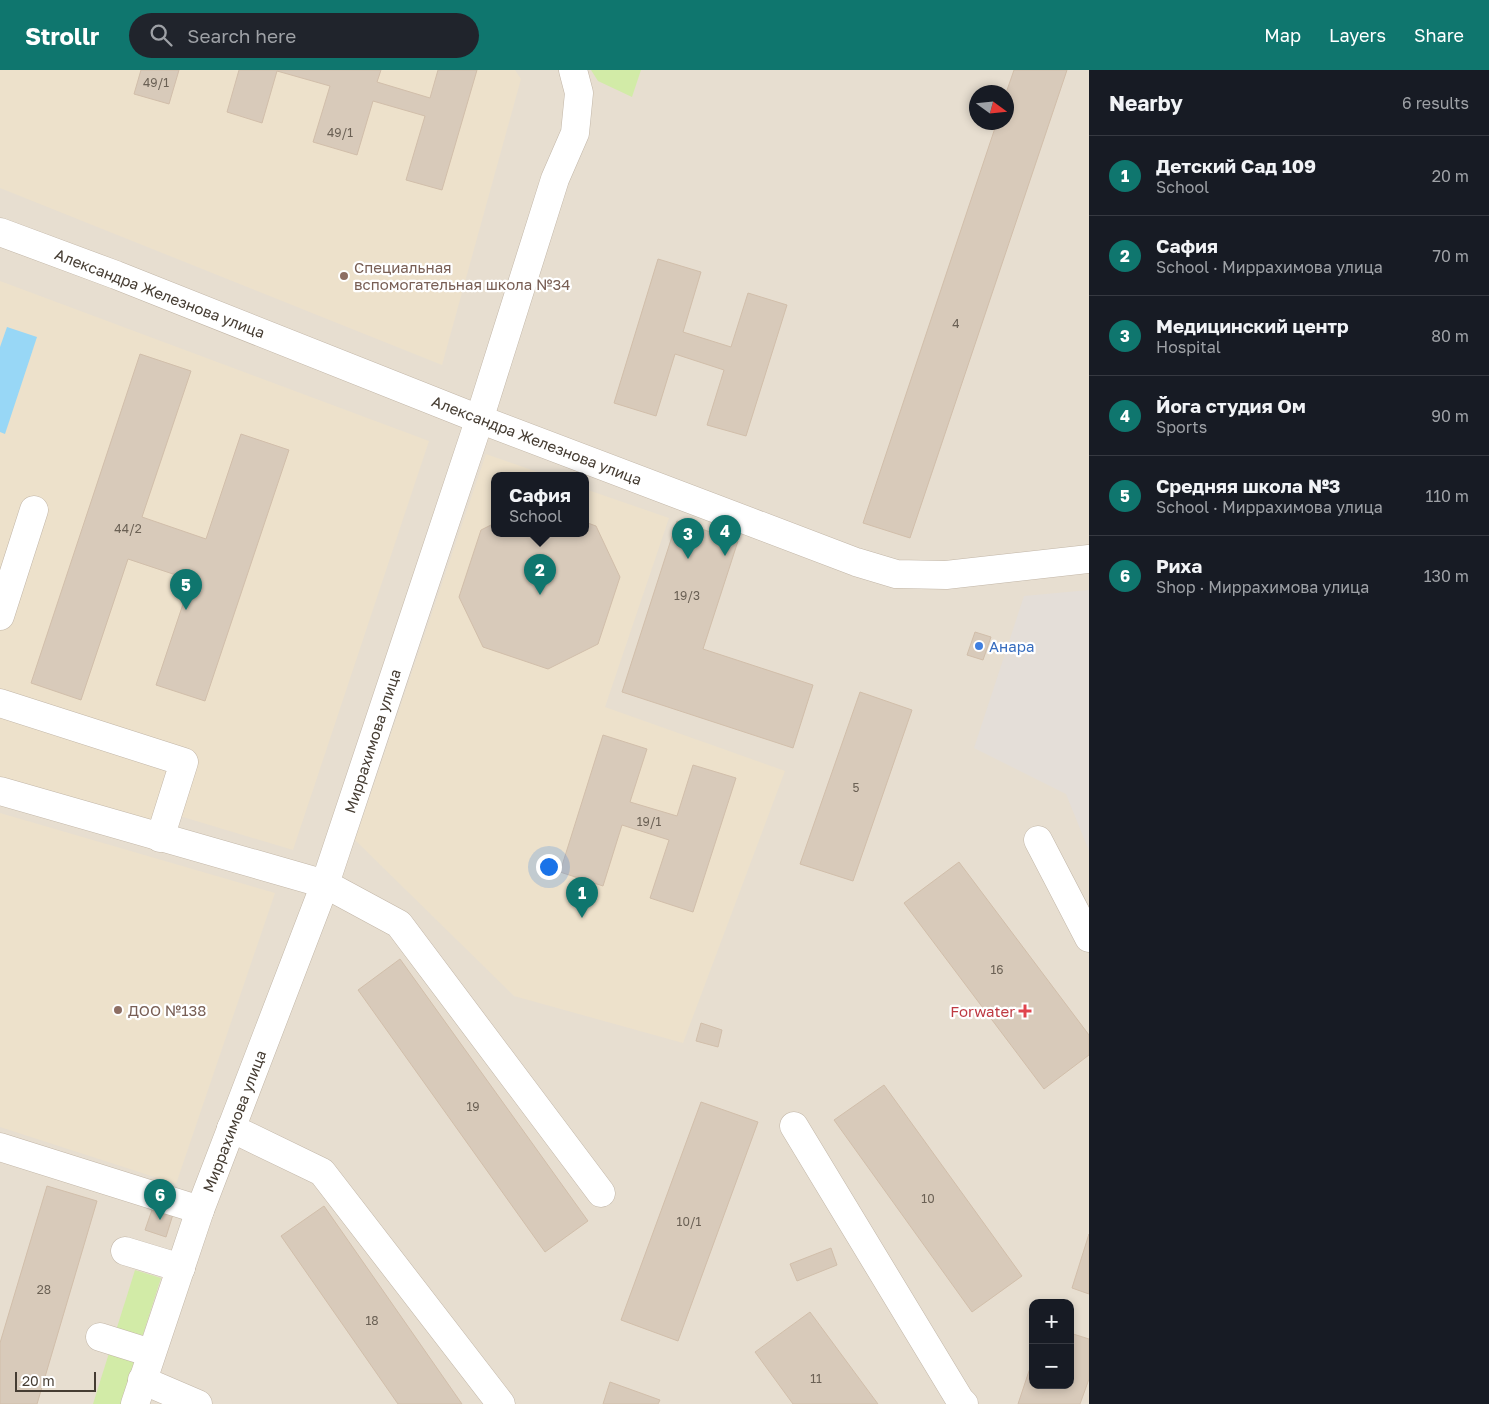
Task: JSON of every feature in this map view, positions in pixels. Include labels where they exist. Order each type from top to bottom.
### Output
[{"type":"street","name":"Миррахимова улица","points":[[139,1392],[200,1210],[325,884],[479,419],[555,179],[575,133],[579,93],[573,70]]},
{"type":"street","name":"Александра Железнова улица","points":[[0,232],[116,275],[479,419],[856,562],[896,574],[946,576],[1089,559]]},
{"type":"street","points":[[0,616],[34,510]]},
{"type":"street","points":[[0,703],[184,762],[160,838]]},
{"type":"street","points":[[0,791],[325,884],[399,924],[601,1193]]},
{"type":"street","points":[[1038,840],[1089,938]]},
{"type":"street","points":[[794,1126],[964,1404]]},
{"type":"street","points":[[231,1128],[322,1172],[500,1404]]},
{"type":"street","points":[[0,1147],[200,1210]]},
{"type":"street","points":[[125,1251],[181,1268]]},
{"type":"street","points":[[100,1338],[151,1353]]},
{"type":"street","points":[[139,1392],[198,1404]]},
{"type":"shaded area","points":[[0,70],[1089,70],[1089,1404],[0,1404]]},
{"type":"shaded area","name":"Специальная вспомогательная школа №34","points":[[0,70],[515,70],[521,79],[442,365],[0,188]]},
{"type":"shaded area","points":[[0,281],[429,441],[293,850],[183,817],[147,821],[0,780]]},
{"type":"shaded area","points":[[486,454],[538,472],[491,472],[491,537],[589,537],[589,490],[669,518],[605,707],[785,771],[683,1043],[514,996],[355,840]]},
{"type":"shaded area","points":[[1089,590],[1089,851],[1066,794],[974,748],[1024,596]]},
{"type":"shaded area","name":"ДОО №138","points":[[0,813],[275,893],[176,1184],[0,1127]]},
{"type":"green space","points":[[591,70],[641,70],[632,97],[598,81]]},
{"type":"green space","points":[[135,1270],[161,1278],[121,1404],[93,1404]]},
{"type":"water","points":[[7,327],[37,337],[5,434],[0,432],[0,347]]},
{"type":"building","points":[[141,70],[179,70],[169,104],[134,94]]},
{"type":"building","points":[[239,70],[381,70],[377,82],[430,98],[438,70],[477,70],[442,190],[406,180],[425,116],[373,101],[357,155],[313,142],[330,86],[277,71],[262,123],[227,112]]},
{"type":"building","points":[[1014,70],[1067,70],[910,538],[863,523],[994,130],[1014,130],[1014,85],[1009,85]]},
{"type":"building","points":[[658,259],[701,272],[683,332],[731,347],[748,293],[787,305],[746,436],[707,425],[724,370],[675,354],[656,416],[614,403]]},
{"type":"building","points":[[140,354],[191,371],[142,517],[206,539],[241,434],[289,450],[205,701],[156,685],[191,580],[128,559],[81,700],[31,683]]},
{"type":"building","points":[[677,521],[738,541],[703,649],[813,685],[793,748],[622,692]]},
{"type":"building","points":[[589,523],[596,526],[620,577],[598,644],[548,669],[483,647],[459,597],[481,530],[491,525],[491,537],[589,537]]},
{"type":"building","name":"Анара","points":[[975,632],[991,637],[983,660],[967,655]]},
{"type":"building","points":[[860,692],[912,710],[853,881],[800,864]]},
{"type":"building","points":[[603,735],[647,749],[630,802],[677,816],[693,765],[736,778],[693,912],[650,898],[669,840],[622,825],[603,886],[560,872]]},
{"type":"building","points":[[959,862],[1089,1035],[1089,1055],[1044,1089],[904,903]]},
{"type":"building","points":[[400,959],[588,1221],[545,1252],[358,990]]},
{"type":"building","points":[[701,1023],[722,1030],[718,1047],[696,1041]]},
{"type":"building","points":[[884,1085],[1022,1276],[972,1312],[834,1120]]},
{"type":"building","points":[[701,1102],[758,1122],[678,1341],[621,1320]]},
{"type":"building","points":[[47,1186],[97,1201],[37,1404],[0,1404],[0,1343]]},
{"type":"building","points":[[154,1204],[174,1211],[166,1237],[145,1230]]},
{"type":"building","points":[[324,1206],[462,1404],[398,1404],[281,1236]]},
{"type":"building","points":[[1089,1234],[1089,1294],[1072,1288]]},
{"type":"building","points":[[831,1248],[837,1265],[797,1281],[790,1264]]},
{"type":"building","points":[[810,1312],[878,1404],[793,1404],[755,1352]]},
{"type":"building","points":[[1074,1334],[1089,1339],[1089,1379],[1080,1404],[1018,1404],[1029,1371],[1029,1389],[1074,1389]]},
{"type":"building","points":[[610,1382],[660,1400],[658,1404],[603,1404]]},
{"type":"place","name":"Специальная вспомогательная школа №34","points":[[344,276]]},
{"type":"place","name":"Йога студия Ом","points":[[725,556]]},
{"type":"place","name":"Медицинский центр","points":[[688,559]]},
{"type":"place","name":"Сафия","points":[[540,595]]},
{"type":"place","name":"Средняя школа №3","points":[[186,610]]},
{"type":"place","name":"Анара","points":[[979,646]]},
{"type":"place","name":"Детский Сад 109","points":[[582,918]]},
{"type":"place","name":"ДОО №138","points":[[118,1010]]},
{"type":"place","name":"Forwater","points":[[1025,1011]]},
{"type":"place","name":"Риха","points":[[160,1220]]}]
